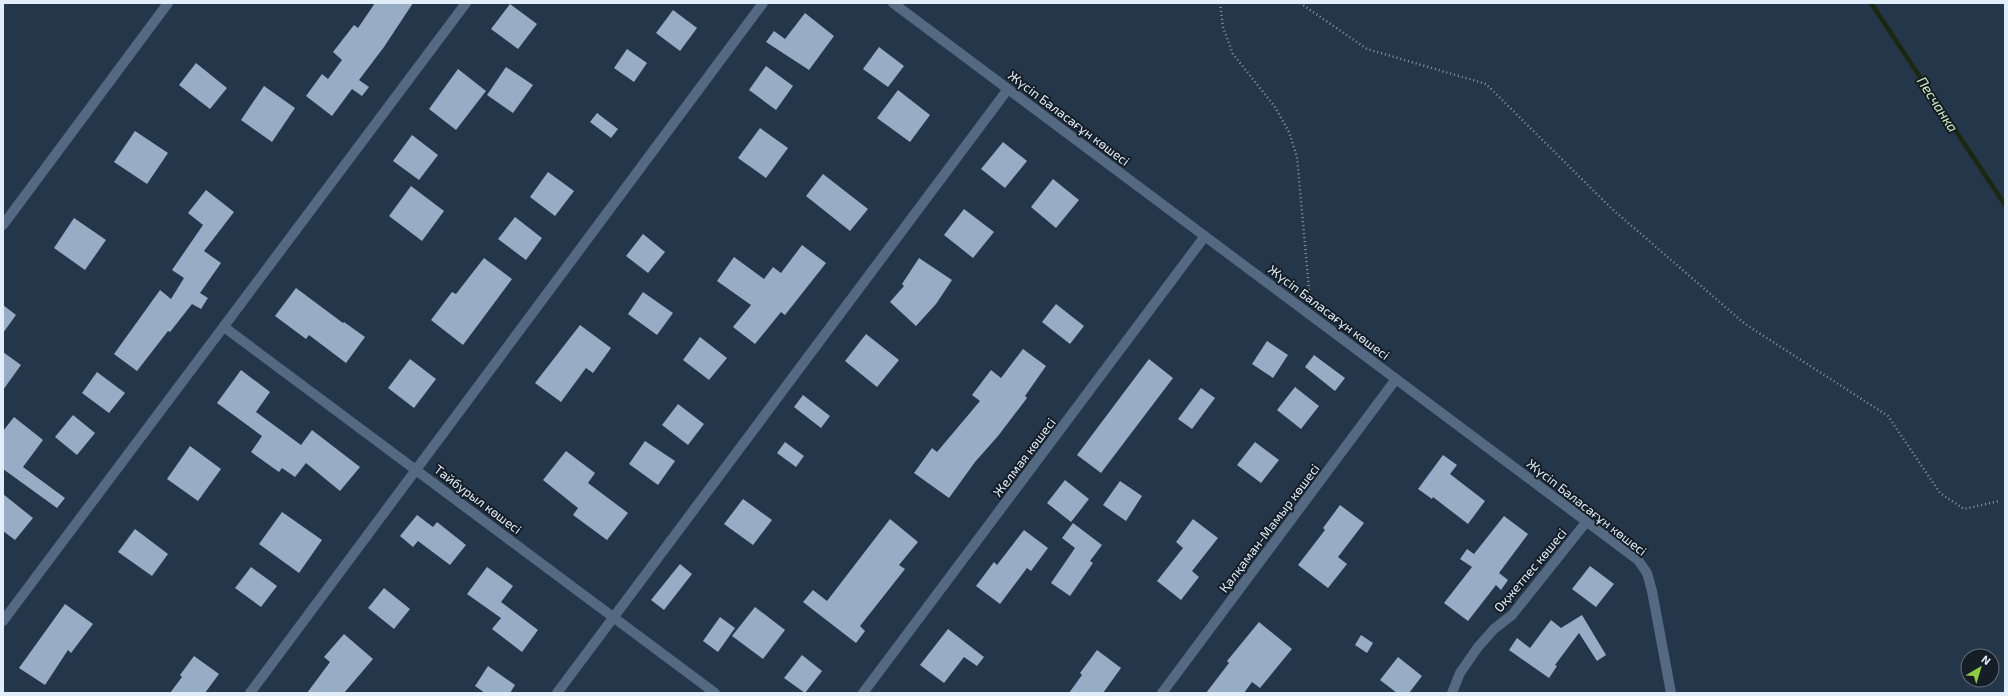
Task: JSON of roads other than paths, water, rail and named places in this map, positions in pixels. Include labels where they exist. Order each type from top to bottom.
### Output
[{"type":"street","points":[[3,225],[168,3]]},
{"type":"street","points":[[3,621],[466,3]]},
{"type":"street","points":[[250,693],[763,3]]},
{"type":"street","name":"Жүсіп Баласағұн көшесі","points":[[893,3],[1638,560],[1647,573],[1652,591],[1671,693]]},
{"type":"street","points":[[557,693],[1008,89]]},
{"type":"street","name":"Желмая көшесі","points":[[863,693],[1205,236]]},
{"type":"street","name":"Тайбурыл көшесі","points":[[224,327],[715,693]]},
{"type":"street","name":"Қалқаман-Мамыр көшесі","points":[[1162,693],[1396,379]]},
{"type":"street","name":"Оқжетпес көшесі","points":[[1452,693],[1460,673],[1478,646],[1494,629],[1512,615],[1587,521]]},
{"type":"waterway","name":"Песчанка","points":[[1871,3],[2005,205]]}]
